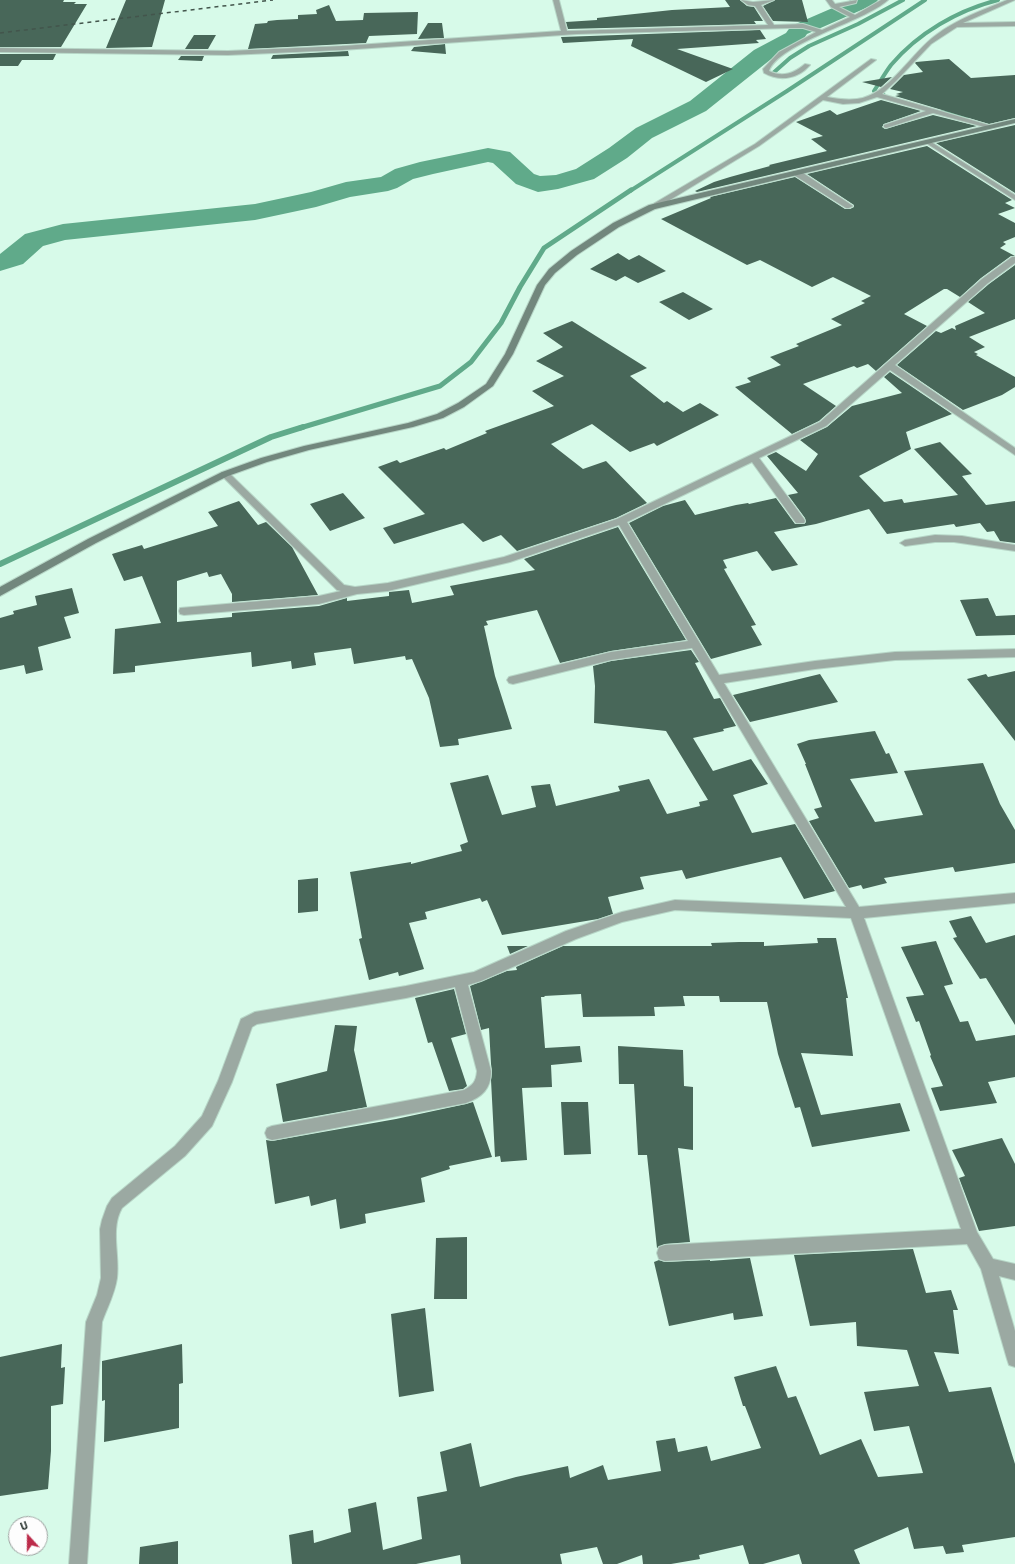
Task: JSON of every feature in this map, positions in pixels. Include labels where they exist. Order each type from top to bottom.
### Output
[{"type":"street","points":[[556,0],[565,33]]},
{"type":"street","points":[[744,0],[746,3],[757,4],[771,0]]},
{"type":"street","points":[[829,0],[833,6],[840,11],[852,16]]},
{"type":"street","points":[[833,6],[854,2],[854,0]]},
{"type":"street","points":[[807,65],[802,70],[794,74],[778,77],[766,72],[766,69],[781,52],[819,31],[885,0]]},
{"type":"street","points":[[822,98],[848,103],[868,100],[887,88],[929,43],[955,25],[1014,0]]},
{"type":"street","points":[[757,4],[772,27]]},
{"type":"street","points":[[955,25],[1015,24]]},
{"type":"street","points":[[0,50],[228,53],[349,48],[565,33],[712,27],[802,26],[819,31]]},
{"type":"street","points":[[652,207],[757,145],[873,60]]},
{"type":"street","points":[[878,94],[990,127]]},
{"type":"street","points":[[886,126],[932,111]]},
{"type":"street","points":[[0,592],[92,541],[225,474],[264,460],[307,448],[410,425],[440,416],[462,405],[489,386],[509,354],[541,286],[552,270],[574,253],[637,213],[652,207],[1015,121]]},
{"type":"street","points":[[928,142],[1015,198]]},
{"type":"street","points":[[797,173],[849,206]]},
{"type":"street","points":[[184,611],[319,600],[355,591],[388,587],[506,560],[621,521],[822,424],[985,281],[1015,259]]},
{"type":"street","points":[[889,365],[1015,452]]},
{"type":"street","points":[[754,457],[800,521]]},
{"type":"street","points":[[225,474],[341,588],[355,591]]},
{"type":"street","points":[[621,521],[856,913],[971,1236],[988,1266],[1015,1359]]},
{"type":"street","points":[[905,543],[943,538],[965,539],[990,545],[1015,548]]},
{"type":"street","points":[[513,680],[612,656],[695,644]]},
{"type":"street","points":[[716,680],[815,665],[895,656],[1014,655]]},
{"type":"street","points":[[78,1564],[94,1322],[106,1292],[109,1278],[108,1248],[111,1211],[117,1203],[180,1151],[207,1120],[225,1082],[246,1023],[251,1020],[406,992],[476,977],[571,935],[622,917],[675,905],[856,913],[1015,898]]},
{"type":"street","points":[[272,1133],[466,1096],[480,1088],[484,1082],[484,1071],[460,980]]},
{"type":"street","points":[[665,1253],[971,1236]]},
{"type":"street","points":[[988,1266],[1015,1272]]},
{"type":"building","points":[[0,0],[64,0],[63,2],[87,4],[61,47],[0,47]]},
{"type":"building","points":[[126,0],[165,0],[152,47],[106,48]]},
{"type":"building","points":[[725,0],[740,0],[747,6],[754,7],[763,21],[754,21],[756,24],[568,29],[566,22],[597,20],[597,18],[672,10],[730,7]]},
{"type":"building","points":[[775,0],[802,0],[808,22],[773,21],[763,6]]},
{"type":"building","points":[[329,5],[336,21],[363,20],[364,13],[418,12],[417,34],[369,36],[366,43],[248,49],[255,24],[267,23],[268,21],[298,19],[298,15],[317,14],[316,10]]},
{"type":"building","points":[[428,23],[442,23],[444,38],[418,39]]},
{"type":"building","points":[[760,30],[766,39],[756,40],[759,43],[677,49],[733,69],[706,82],[631,46],[633,39],[563,43],[561,37]]},
{"type":"building","points":[[194,35],[216,35],[208,49],[185,49]]},
{"type":"building","points":[[445,44],[446,54],[411,51],[414,47]]},
{"type":"building","points":[[348,51],[349,56],[271,59],[273,55]]},
{"type":"building","points":[[0,54],[56,54],[53,60],[22,60],[18,66],[0,66]]},
{"type":"building","points":[[181,56],[204,56],[202,61],[178,60]]},
{"type":"building","points":[[949,59],[971,78],[1015,75],[1015,118],[989,124],[895,96],[900,95],[896,94],[903,92],[890,89],[904,75],[923,72],[915,63],[916,62]]},
{"type":"building","points":[[892,77],[881,87],[862,82]]},
{"type":"building","points":[[881,100],[921,111],[884,124],[882,127],[885,129],[933,115],[977,126],[697,192],[695,191],[714,182],[770,166],[769,165],[827,151],[811,139],[823,136],[796,122],[830,110],[837,115]]},
{"type":"building","points":[[1015,125],[1015,193],[936,143]]},
{"type":"building","points":[[927,146],[1012,200],[1005,203],[1015,208],[998,214],[1015,223],[1015,237],[1003,242],[1006,244],[1000,248],[1015,256],[1011,256],[981,278],[960,297],[947,289],[944,289],[904,314],[927,326],[876,371],[868,364],[857,368],[854,366],[803,384],[836,406],[819,421],[792,434],[735,387],[751,382],[747,378],[781,365],[770,357],[799,346],[796,344],[842,325],[831,319],[865,303],[861,301],[871,296],[833,277],[812,287],[760,260],[747,265],[661,219],[711,198],[710,197],[795,177],[845,209],[850,209],[854,207],[854,205],[807,174]]},
{"type":"building","points":[[618,253],[629,260],[639,255],[666,271],[638,283],[625,276],[616,281],[590,269]]},
{"type":"building","points":[[1015,265],[1015,319],[969,337],[985,347],[974,352],[978,354],[976,355],[1015,377],[1015,387],[1002,395],[963,410],[897,365],[936,331],[941,333],[952,328],[956,330],[955,326],[985,313],[968,302]]},
{"type":"building","points":[[683,292],[713,309],[689,320],[659,302]]},
{"type":"building","points":[[572,321],[647,368],[630,376],[664,403],[667,401],[683,412],[700,403],[719,415],[657,446],[654,443],[630,452],[592,424],[551,444],[583,469],[606,461],[647,503],[616,518],[517,551],[501,535],[483,542],[463,523],[394,544],[383,528],[425,514],[378,467],[397,460],[400,463],[444,448],[446,450],[487,433],[485,431],[554,406],[532,391],[564,376],[536,361],[563,347],[543,333]]},
{"type":"building","points":[[890,372],[952,414],[906,432],[911,449],[859,476],[884,502],[902,499],[904,503],[958,495],[914,449],[940,442],[972,474],[962,476],[986,505],[1015,501],[1015,543],[1000,541],[994,531],[987,532],[980,523],[956,527],[954,524],[887,534],[869,509],[816,524],[774,532],[798,565],[772,571],[757,551],[723,560],[727,568],[724,569],[756,625],[751,626],[762,645],[711,659],[629,523],[663,506],[685,500],[695,515],[736,505],[749,504],[776,498],[795,524],[804,524],[806,522],[805,518],[788,495],[798,493],[767,456],[776,452],[806,471],[818,454],[800,440],[827,427],[852,406],[902,393],[884,377]]},
{"type":"building","points":[[343,493],[365,518],[330,531],[310,504]]},
{"type":"building","points":[[239,501],[258,525],[266,522],[292,547],[318,595],[232,602],[232,594],[221,574],[209,577],[207,572],[177,581],[177,622],[232,617],[232,613],[319,606],[347,598],[347,601],[389,596],[389,592],[409,590],[412,603],[454,595],[450,586],[535,570],[524,559],[618,527],[686,640],[611,651],[560,663],[537,610],[486,621],[488,625],[484,626],[495,676],[512,729],[458,739],[459,745],[440,747],[429,698],[412,659],[406,660],[405,656],[354,664],[351,648],[314,653],[316,665],[292,669],[291,661],[252,667],[251,652],[135,666],[135,672],[113,674],[115,629],[161,623],[142,576],[124,581],[112,554],[142,545],[144,549],[218,526],[208,512]]},
{"type":"building","points":[[72,588],[79,613],[64,617],[71,638],[38,647],[43,670],[26,674],[24,665],[0,670],[0,618],[14,614],[13,611],[37,605],[35,596]]},
{"type":"building","points":[[988,598],[996,616],[1015,615],[1015,635],[976,636],[960,600]]},
{"type":"building","points":[[691,650],[699,662],[695,663],[714,699],[720,698],[736,726],[723,729],[724,731],[693,738],[713,771],[751,759],[768,784],[733,795],[752,833],[795,824],[835,891],[804,899],[781,857],[686,879],[682,870],[640,877],[644,889],[608,897],[613,914],[598,919],[502,935],[487,900],[482,902],[480,898],[425,912],[427,919],[409,923],[424,969],[399,976],[398,972],[369,980],[359,939],[362,938],[350,872],[411,862],[411,864],[462,851],[460,845],[468,842],[450,783],[488,775],[502,815],[536,807],[531,786],[550,784],[556,806],[620,791],[618,786],[649,779],[667,814],[700,806],[699,802],[708,800],[666,731],[594,723],[595,686],[593,666],[611,661]]},
{"type":"building","points":[[1015,671],[1015,741],[967,679],[986,674],[988,677]]},
{"type":"building","points":[[820,674],[838,702],[750,722],[733,695]]},
{"type":"building","points":[[875,731],[886,754],[889,753],[898,773],[850,779],[875,822],[923,815],[904,771],[983,763],[1000,804],[1015,830],[1015,863],[955,872],[953,867],[884,878],[887,883],[863,889],[861,885],[849,888],[809,821],[819,818],[814,809],[822,807],[797,744],[809,740]]},
{"type":"building","points":[[318,878],[318,911],[298,913],[298,880]]},
{"type":"building","points":[[971,916],[986,943],[1015,935],[1015,1025],[986,978],[980,979],[953,938],[957,937],[949,921]]},
{"type":"building","points":[[817,938],[836,938],[848,998],[846,998],[853,1056],[801,1053],[821,1115],[900,1103],[910,1131],[812,1147],[800,1107],[795,1108],[778,1054],[767,1002],[720,1002],[719,996],[683,996],[685,1006],[654,1007],[655,1016],[583,1017],[581,994],[544,996],[545,997],[541,997],[545,1048],[580,1046],[582,1062],[551,1065],[552,1087],[522,1088],[527,1160],[501,1162],[500,1156],[495,1157],[489,1028],[481,1030],[470,986],[507,971],[517,970],[516,967],[563,946],[712,946],[711,943],[764,942],[764,946],[818,943]]},
{"type":"building","points":[[936,941],[953,984],[944,986],[960,1022],[968,1021],[976,1041],[1015,1035],[1015,1077],[988,1082],[997,1103],[940,1111],[931,1088],[943,1086],[930,1056],[931,1055],[919,1021],[916,1022],[906,997],[924,995],[901,947]]},
{"type":"building","points":[[507,946],[528,946],[510,954]]},
{"type":"building","points":[[454,989],[466,1034],[451,1038],[467,1086],[463,1089],[449,1091],[432,1042],[428,1043],[415,998]]},
{"type":"building","points":[[335,1025],[357,1026],[354,1050],[367,1107],[283,1122],[276,1084],[327,1071]]},
{"type":"building","points":[[618,1046],[683,1050],[684,1086],[693,1087],[693,1150],[678,1148],[690,1242],[665,1244],[657,1248],[647,1155],[638,1155],[634,1084],[619,1084]]},
{"type":"building","points":[[473,1102],[492,1157],[449,1166],[450,1169],[421,1178],[425,1202],[365,1214],[366,1223],[340,1229],[336,1199],[311,1206],[309,1196],[275,1204],[266,1140],[272,1141],[396,1119]]},
{"type":"building","points":[[561,1102],[588,1102],[591,1154],[564,1155]]},
{"type":"building","points":[[1002,1138],[1015,1164],[1015,1226],[979,1231],[959,1178],[965,1176],[952,1150]]},
{"type":"building","points":[[467,1237],[467,1299],[434,1299],[436,1238]]},
{"type":"building","points":[[913,1249],[926,1293],[951,1290],[958,1310],[953,1310],[959,1354],[934,1352],[949,1392],[991,1387],[1015,1464],[1015,1537],[962,1545],[964,1552],[946,1554],[943,1546],[914,1549],[908,1527],[854,1550],[860,1564],[802,1564],[799,1554],[763,1564],[749,1564],[743,1545],[699,1555],[700,1559],[671,1564],[643,1564],[642,1555],[617,1564],[603,1564],[597,1547],[560,1554],[562,1564],[461,1564],[460,1555],[416,1564],[292,1564],[289,1535],[313,1530],[314,1543],[351,1532],[348,1509],[376,1502],[383,1550],[422,1539],[417,1497],[447,1491],[440,1452],[471,1443],[480,1487],[516,1477],[568,1466],[570,1478],[603,1465],[608,1480],[661,1471],[656,1441],[675,1438],[678,1452],[707,1446],[711,1461],[761,1448],[745,1406],[743,1406],[734,1377],[776,1366],[788,1398],[796,1396],[820,1455],[861,1439],[878,1477],[923,1473],[909,1426],[874,1431],[864,1392],[919,1386],[907,1350],[857,1346],[856,1322],[810,1326],[794,1255]]},
{"type":"building","points":[[750,1258],[763,1316],[734,1320],[733,1313],[669,1326],[654,1262],[659,1260],[665,1262]]},
{"type":"building","points":[[425,1308],[434,1391],[399,1397],[391,1314]]},
{"type":"building","points":[[62,1344],[61,1368],[65,1367],[63,1404],[51,1406],[51,1451],[48,1489],[0,1496],[0,1357]]},
{"type":"building","points":[[182,1344],[183,1383],[179,1384],[179,1428],[104,1442],[105,1400],[102,1401],[102,1361]]},
{"type":"building","points":[[178,1541],[178,1564],[139,1564],[140,1547]]},
{"type":"waterway","points":[[0,263],[13,258],[34,240],[63,232],[255,212],[316,199],[346,190],[388,183],[404,174],[429,167],[488,155],[501,157],[525,179],[538,184],[558,182],[585,174],[618,153],[644,133],[698,106],[762,55],[795,37],[798,30],[868,0]]},
{"type":"waterway","points":[[772,74],[790,58],[809,46],[858,24],[903,0]]},
{"type":"waterway","points":[[630,191],[787,91],[925,0]]},
{"type":"waterway","points":[[884,95],[874,91],[891,65],[913,43],[940,24],[968,10],[998,0]]},
{"type":"waterway","points":[[940,112],[967,116]]},
{"type":"waterway","points":[[300,428],[440,386],[471,362],[501,323],[520,287],[544,248],[631,190]]},
{"type":"waterway","points":[[0,564],[271,437],[303,427]]},
{"type":"railway","points":[[0,33],[273,0]]}]
